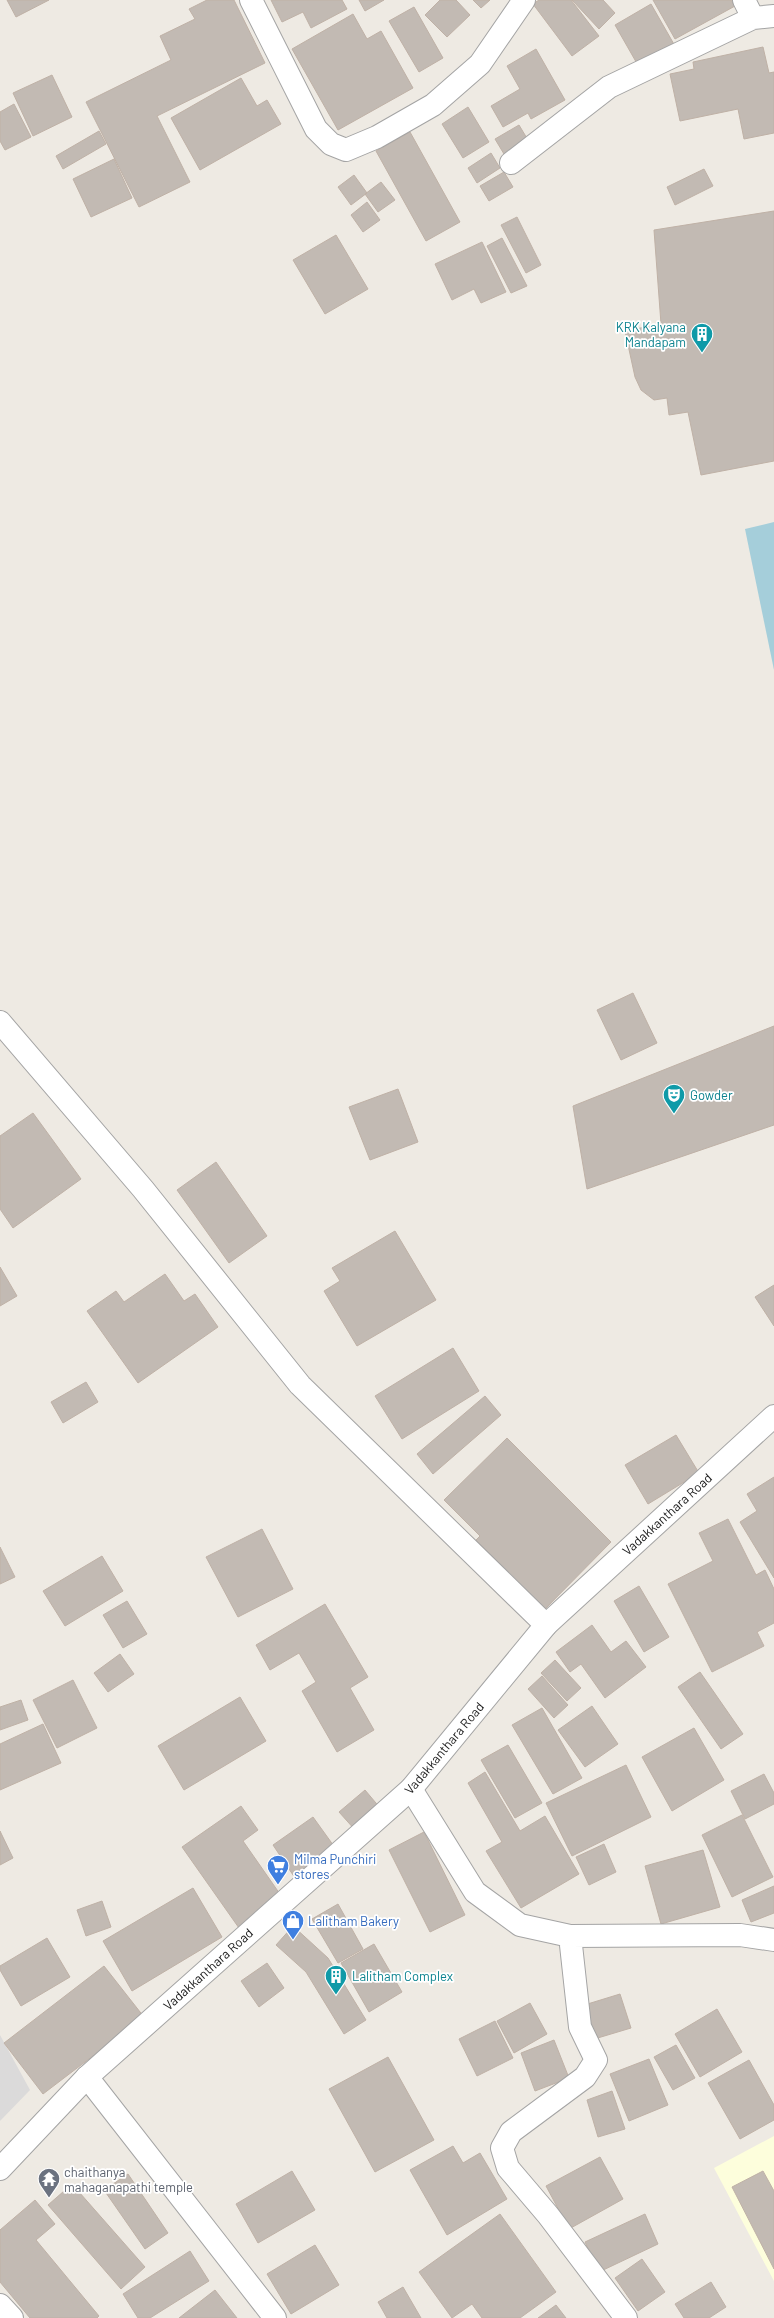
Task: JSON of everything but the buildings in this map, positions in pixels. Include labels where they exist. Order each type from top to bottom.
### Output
[{"type":"street","points":[[251,0],[316,129],[331,144],[346,150],[377,137],[433,104],[480,64],[524,0]]},
{"type":"street","points":[[511,163],[609,87],[757,11]]},
{"type":"street","points":[[0,1022],[143,1189],[300,1384],[546,1625]]},
{"type":"street","name":"Vadakkanthara Road","points":[[0,2169],[87,2077],[411,1789],[546,1625],[774,1416]]},
{"type":"street","points":[[411,1789],[475,1892],[520,1925],[570,1936],[740,1935],[774,1940]]},
{"type":"street","points":[[570,1936],[580,2027],[596,2060],[585,2077],[512,2132],[502,2148],[508,2168],[548,2215],[626,2318]]},
{"type":"street","points":[[87,2077],[275,2318]]},
{"type":"street","points":[[0,2305],[12,2318]]},
{"type":"shaded area","points":[[0,2035],[30,2090],[0,2121]]},
{"type":"shaded area","points":[[774,2136],[774,2281],[714,2168]]},
{"type":"water","points":[[774,522],[774,670],[745,529]]},
{"type":"place","name":"KRK Kalyana Mandapam","points":[[702,354]]},
{"type":"place","name":"Gowder","points":[[674,1114]]},
{"type":"place","name":"Milma Punchiri stores","points":[[278,1886]]},
{"type":"place","name":"Lalitham Bakery","points":[[293,1940]]},
{"type":"place","name":"Lalitham Complex","points":[[336,1996]]},
{"type":"place","name":"chaithanya mahaganapathi temple","points":[[49,2198]]}]
